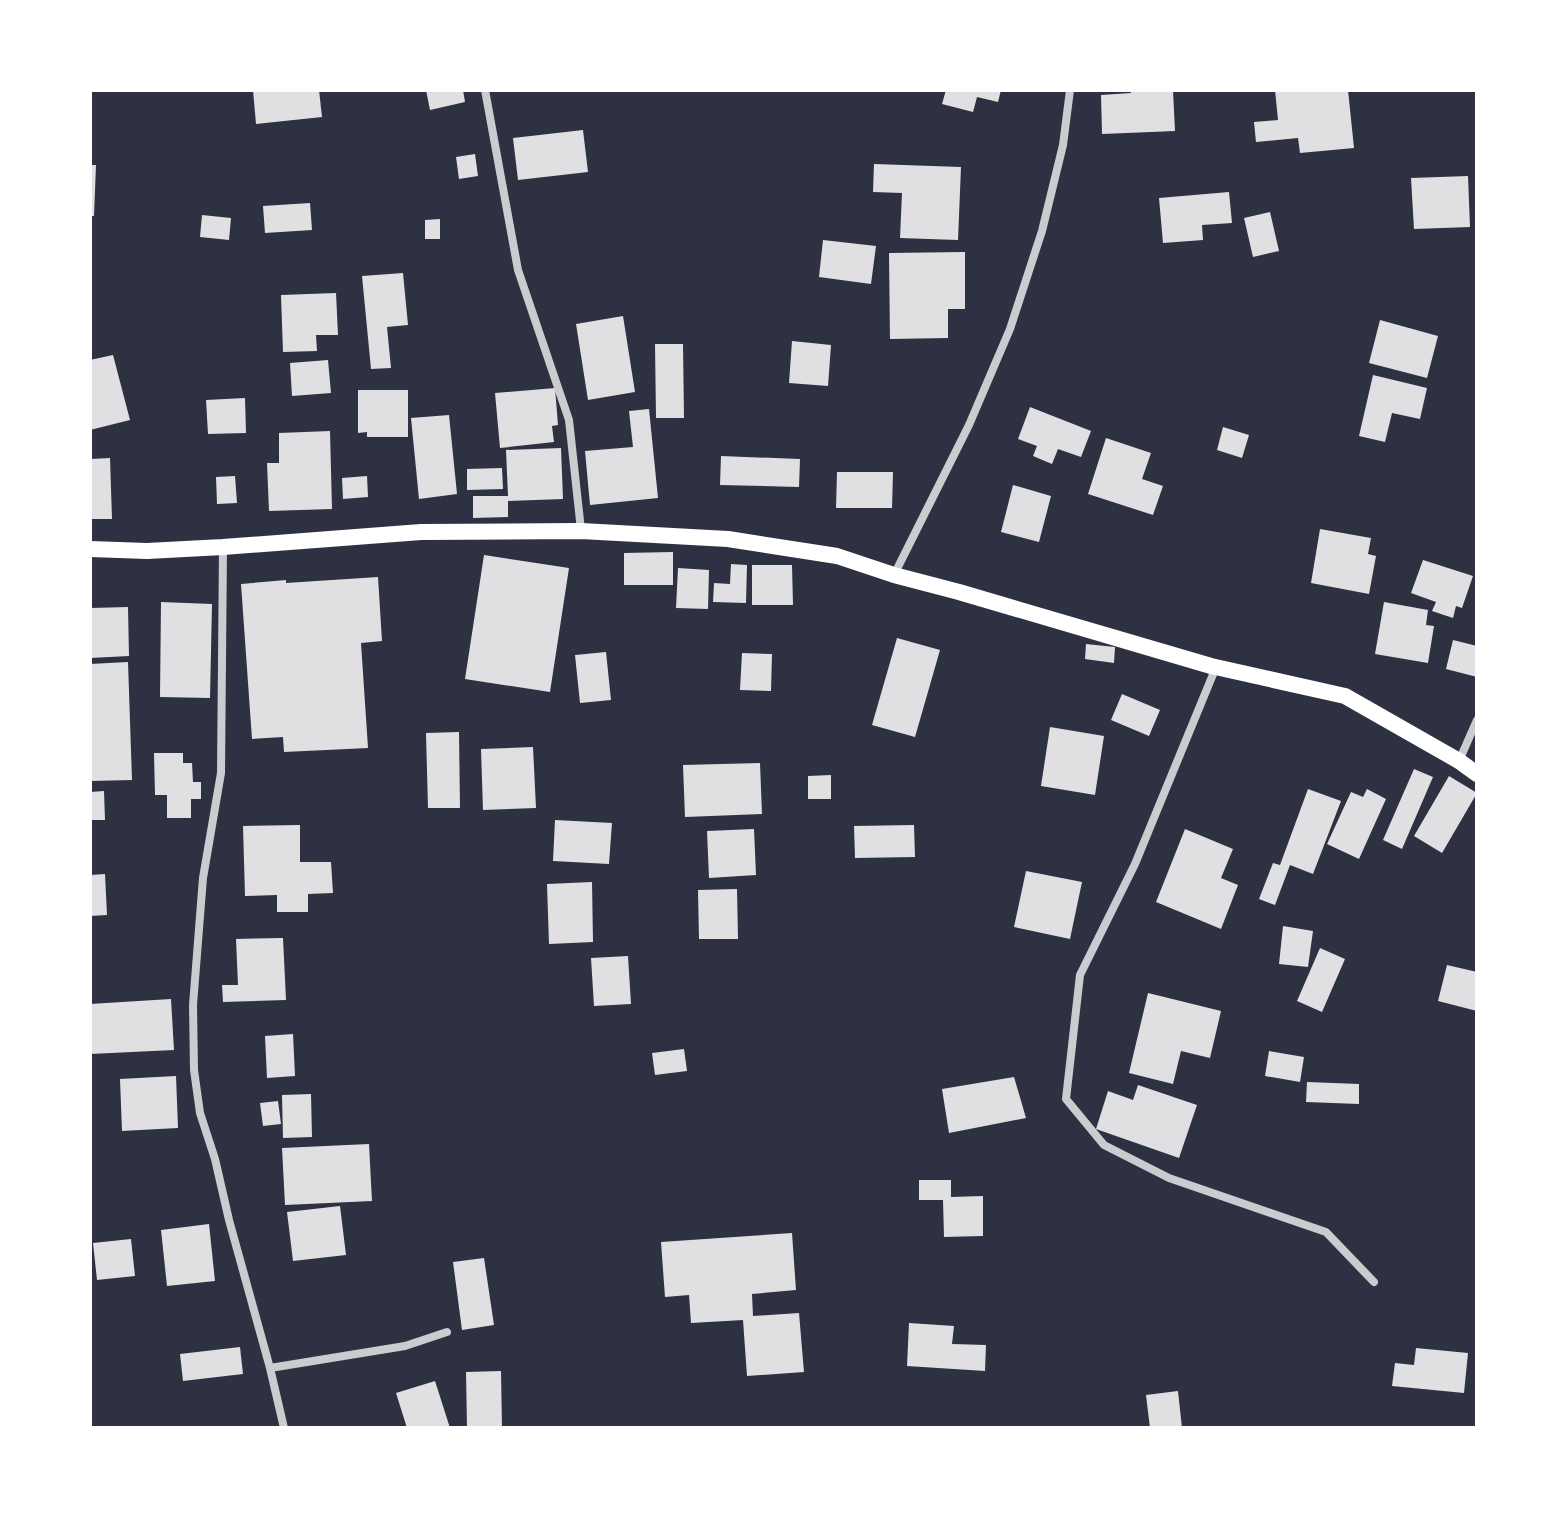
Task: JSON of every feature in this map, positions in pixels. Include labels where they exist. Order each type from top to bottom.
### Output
[{"type":"main road","points":[[90,549],[147,551],[421,532],[581,531],[728,539],[837,556],[1216,667],[1345,696],[1477,774]]},
{"type":"street","points":[[485,90],[518,270],[569,420],[581,531]]},
{"type":"street","points":[[894,575],[969,425],[1010,329],[1042,231],[1063,145],[1070,90]]},
{"type":"street","points":[[223,547],[221,773],[203,878],[193,1005],[194,1070],[200,1113],[215,1159],[284,1428]]},
{"type":"street","points":[[1216,667],[1135,864],[1080,975],[1066,1099],[1104,1145],[1169,1178],[1326,1232],[1374,1282]]},
{"type":"street","points":[[1459,761],[1477,720]]},
{"type":"street","points":[[270,1368],[405,1346],[447,1332]]},
{"type":"building","points":[[253,90],[319,90],[322,117],[256,124]]},
{"type":"building","points":[[426,90],[463,90],[465,102],[430,110]]},
{"type":"building","points":[[946,90],[1001,90],[998,102],[977,97],[973,112],[942,104]]},
{"type":"building","points":[[1131,90],[1173,90],[1175,131],[1102,134],[1101,95],[1131,93]]},
{"type":"building","points":[[1275,90],[1348,90],[1354,148],[1300,153],[1298,138],[1256,142],[1254,122],[1278,120]]},
{"type":"building","points":[[583,130],[588,172],[518,180],[513,138]]},
{"type":"building","points":[[475,154],[478,176],[459,179],[456,157]]},
{"type":"building","points":[[874,164],[961,167],[958,240],[900,238],[902,193],[873,192]]},
{"type":"building","points":[[90,165],[96,165],[94,216],[90,216]]},
{"type":"building","points":[[1468,176],[1470,227],[1414,229],[1411,178]]},
{"type":"building","points":[[1229,192],[1232,223],[1202,225],[1203,240],[1163,243],[1159,198]]},
{"type":"building","points":[[310,203],[312,230],[265,233],[263,206]]},
{"type":"building","points":[[1270,212],[1279,251],[1253,257],[1244,218]]},
{"type":"building","points":[[202,215],[231,218],[229,240],[200,237]]},
{"type":"building","points":[[440,219],[440,239],[425,239],[425,220]]},
{"type":"building","points":[[823,240],[876,246],[871,284],[819,277]]},
{"type":"building","points":[[965,252],[965,309],[948,309],[948,338],[890,339],[889,253]]},
{"type":"building","points":[[403,273],[408,325],[387,327],[391,368],[371,369],[362,276]]},
{"type":"building","points":[[336,293],[338,335],[316,335],[317,351],[283,352],[281,295]]},
{"type":"building","points":[[623,316],[635,392],[588,400],[576,324]]},
{"type":"building","points":[[1380,320],[1438,336],[1427,378],[1369,363]]},
{"type":"building","points":[[792,341],[831,345],[828,386],[789,383]]},
{"type":"building","points":[[655,344],[683,344],[684,418],[656,418]]},
{"type":"building","points":[[113,355],[130,420],[90,430],[90,360]]},
{"type":"building","points":[[328,360],[331,393],[292,396],[290,363]]},
{"type":"building","points":[[1373,375],[1427,388],[1420,419],[1392,413],[1385,442],[1359,436]]},
{"type":"building","points":[[555,388],[558,425],[552,426],[554,442],[500,448],[495,393]]},
{"type":"building","points":[[358,390],[408,390],[408,437],[367,437],[367,432],[358,433]]},
{"type":"building","points":[[245,398],[246,433],[208,434],[206,400]]},
{"type":"building","points":[[1030,407],[1091,431],[1081,457],[1058,449],[1052,464],[1033,456],[1037,446],[1018,439]]},
{"type":"building","points":[[649,409],[658,498],[590,505],[585,451],[633,447],[629,411]]},
{"type":"building","points":[[449,415],[457,494],[419,499],[411,418]]},
{"type":"building","points":[[1223,427],[1249,435],[1242,458],[1217,450]]},
{"type":"building","points":[[330,431],[332,509],[269,511],[267,463],[279,463],[279,433]]},
{"type":"building","points":[[1106,438],[1151,453],[1142,479],[1163,486],[1153,515],[1088,494]]},
{"type":"building","points":[[561,448],[563,499],[508,501],[508,517],[473,518],[473,496],[508,496],[506,450]]},
{"type":"building","points":[[721,456],[800,459],[799,487],[720,485]]},
{"type":"building","points":[[110,458],[112,519],[90,519],[90,459]]},
{"type":"building","points":[[502,468],[503,489],[467,490],[467,469]]},
{"type":"building","points":[[837,472],[893,472],[892,508],[836,508]]},
{"type":"building","points":[[235,476],[237,503],[217,504],[216,477]]},
{"type":"building","points":[[367,476],[368,497],[343,499],[342,478]]},
{"type":"building","points":[[1013,485],[1051,496],[1039,542],[1001,532]]},
{"type":"building","points":[[1320,529],[1371,538],[1368,554],[1376,556],[1369,594],[1311,583]]},
{"type":"building","points":[[673,552],[673,585],[624,585],[624,553]]},
{"type":"building","points":[[484,555],[569,568],[550,692],[465,679]]},
{"type":"building","points":[[1423,560],[1473,576],[1462,608],[1456,606],[1453,618],[1432,611],[1436,602],[1411,593]]},
{"type":"building","points":[[731,564],[747,565],[746,603],[713,602],[714,583],[730,584]]},
{"type":"building","points":[[752,565],[792,565],[793,605],[752,605]]},
{"type":"building","points":[[678,568],[709,570],[708,609],[676,608]]},
{"type":"building","points":[[378,577],[382,641],[361,643],[368,748],[284,752],[283,737],[252,739],[241,584]]},
{"type":"building","points":[[161,602],[212,604],[210,698],[160,697]]},
{"type":"building","points":[[1384,602],[1428,610],[1426,625],[1434,626],[1428,663],[1375,654]]},
{"type":"building","points":[[128,607],[129,656],[90,658],[90,608]]},
{"type":"building","points":[[897,638],[940,650],[915,737],[872,725]]},
{"type":"building","points":[[1453,640],[1477,646],[1477,677],[1446,669]]},
{"type":"building","points":[[1086,644],[1115,647],[1114,663],[1085,659]]},
{"type":"building","points":[[606,652],[611,700],[580,703],[575,655]]},
{"type":"building","points":[[742,653],[772,654],[771,691],[740,690]]},
{"type":"building","points":[[128,662],[132,780],[90,781],[90,664]]},
{"type":"building","points":[[1122,694],[1160,710],[1149,736],[1111,720]]},
{"type":"building","points":[[1050,727],[1104,736],[1095,795],[1041,786]]},
{"type":"building","points":[[459,732],[460,808],[428,808],[426,733]]},
{"type":"building","points":[[533,747],[536,808],[483,810],[481,749]]},
{"type":"building","points":[[154,753],[183,753],[183,763],[192,763],[193,782],[201,782],[201,799],[191,799],[191,818],[167,818],[167,795],[155,795]]},
{"type":"building","points":[[760,763],[762,814],[685,817],[683,765]]},
{"type":"building","points":[[1414,769],[1433,777],[1402,849],[1383,840]]},
{"type":"building","points":[[831,775],[831,799],[808,799],[808,776]]},
{"type":"building","points":[[1449,776],[1477,793],[1442,853],[1414,836]]},
{"type":"building","points":[[1308,789],[1341,801],[1313,874],[1290,865],[1275,905],[1259,899],[1273,863],[1280,865]]},
{"type":"building","points":[[1367,789],[1386,799],[1359,859],[1327,844],[1351,792],[1363,797]]},
{"type":"building","points":[[104,791],[105,820],[90,820],[90,792]]},
{"type":"building","points":[[555,820],[612,823],[609,864],[553,861]]},
{"type":"building","points":[[300,825],[300,862],[331,862],[333,893],[308,894],[308,912],[277,912],[277,895],[245,896],[243,826]]},
{"type":"building","points":[[914,825],[915,857],[855,858],[854,826]]},
{"type":"building","points":[[754,829],[756,875],[709,878],[707,831]]},
{"type":"building","points":[[1185,829],[1233,849],[1221,878],[1238,885],[1221,929],[1156,902]]},
{"type":"building","points":[[1026,871],[1082,882],[1070,939],[1014,927]]},
{"type":"building","points":[[105,874],[107,915],[90,916],[90,875]]},
{"type":"building","points":[[592,882],[593,942],[549,944],[547,884]]},
{"type":"building","points":[[737,889],[738,939],[699,939],[698,890]]},
{"type":"building","points":[[1283,926],[1313,931],[1308,967],[1279,964]]},
{"type":"building","points":[[283,938],[286,1000],[223,1002],[222,985],[238,985],[236,939]]},
{"type":"building","points":[[1320,948],[1345,959],[1322,1012],[1297,1001]]},
{"type":"building","points":[[628,956],[631,1004],[594,1006],[591,958]]},
{"type":"building","points":[[1447,965],[1477,972],[1477,1011],[1438,1001]]},
{"type":"building","points":[[1148,993],[1221,1011],[1210,1058],[1181,1051],[1173,1084],[1129,1073]]},
{"type":"building","points":[[171,999],[174,1050],[90,1054],[90,1004]]},
{"type":"building","points":[[293,1034],[295,1076],[267,1078],[265,1036]]},
{"type":"building","points":[[684,1049],[687,1071],[655,1075],[652,1053]]},
{"type":"building","points":[[1269,1051],[1304,1057],[1300,1082],[1265,1076]]},
{"type":"building","points":[[176,1076],[178,1128],[122,1131],[120,1079]]},
{"type":"building","points":[[1014,1077],[1026,1118],[949,1133],[942,1089]]},
{"type":"building","points":[[1307,1082],[1359,1084],[1359,1104],[1306,1102]]},
{"type":"building","points":[[1138,1085],[1197,1105],[1179,1158],[1096,1129],[1108,1091],[1133,1100]]},
{"type":"building","points":[[311,1094],[312,1137],[283,1138],[282,1095]]},
{"type":"building","points":[[278,1101],[281,1124],[263,1126],[260,1103]]},
{"type":"building","points":[[369,1144],[372,1201],[285,1205],[282,1148]]},
{"type":"building","points":[[919,1180],[951,1180],[951,1197],[983,1196],[983,1236],[944,1237],[943,1200],[919,1200]]},
{"type":"building","points":[[340,1206],[346,1255],[293,1261],[287,1212]]},
{"type":"building","points":[[209,1224],[215,1281],[167,1286],[161,1230]]},
{"type":"building","points":[[792,1233],[796,1290],[752,1294],[753,1316],[799,1313],[804,1372],[747,1376],[743,1320],[691,1323],[689,1295],[665,1297],[661,1242]]},
{"type":"building","points":[[131,1239],[135,1276],[97,1280],[93,1243]]},
{"type":"building","points":[[484,1258],[494,1325],[462,1330],[453,1262]]},
{"type":"building","points":[[909,1323],[954,1326],[952,1344],[986,1345],[985,1371],[907,1366]]},
{"type":"building","points":[[240,1347],[243,1374],[183,1381],[180,1354]]},
{"type":"building","points":[[1416,1348],[1468,1353],[1464,1393],[1392,1386],[1395,1363],[1414,1365]]},
{"type":"building","points":[[501,1371],[502,1428],[467,1428],[466,1372]]},
{"type":"building","points":[[435,1381],[450,1428],[407,1428],[396,1393]]},
{"type":"building","points":[[1178,1391],[1182,1428],[1150,1428],[1146,1395]]}]
